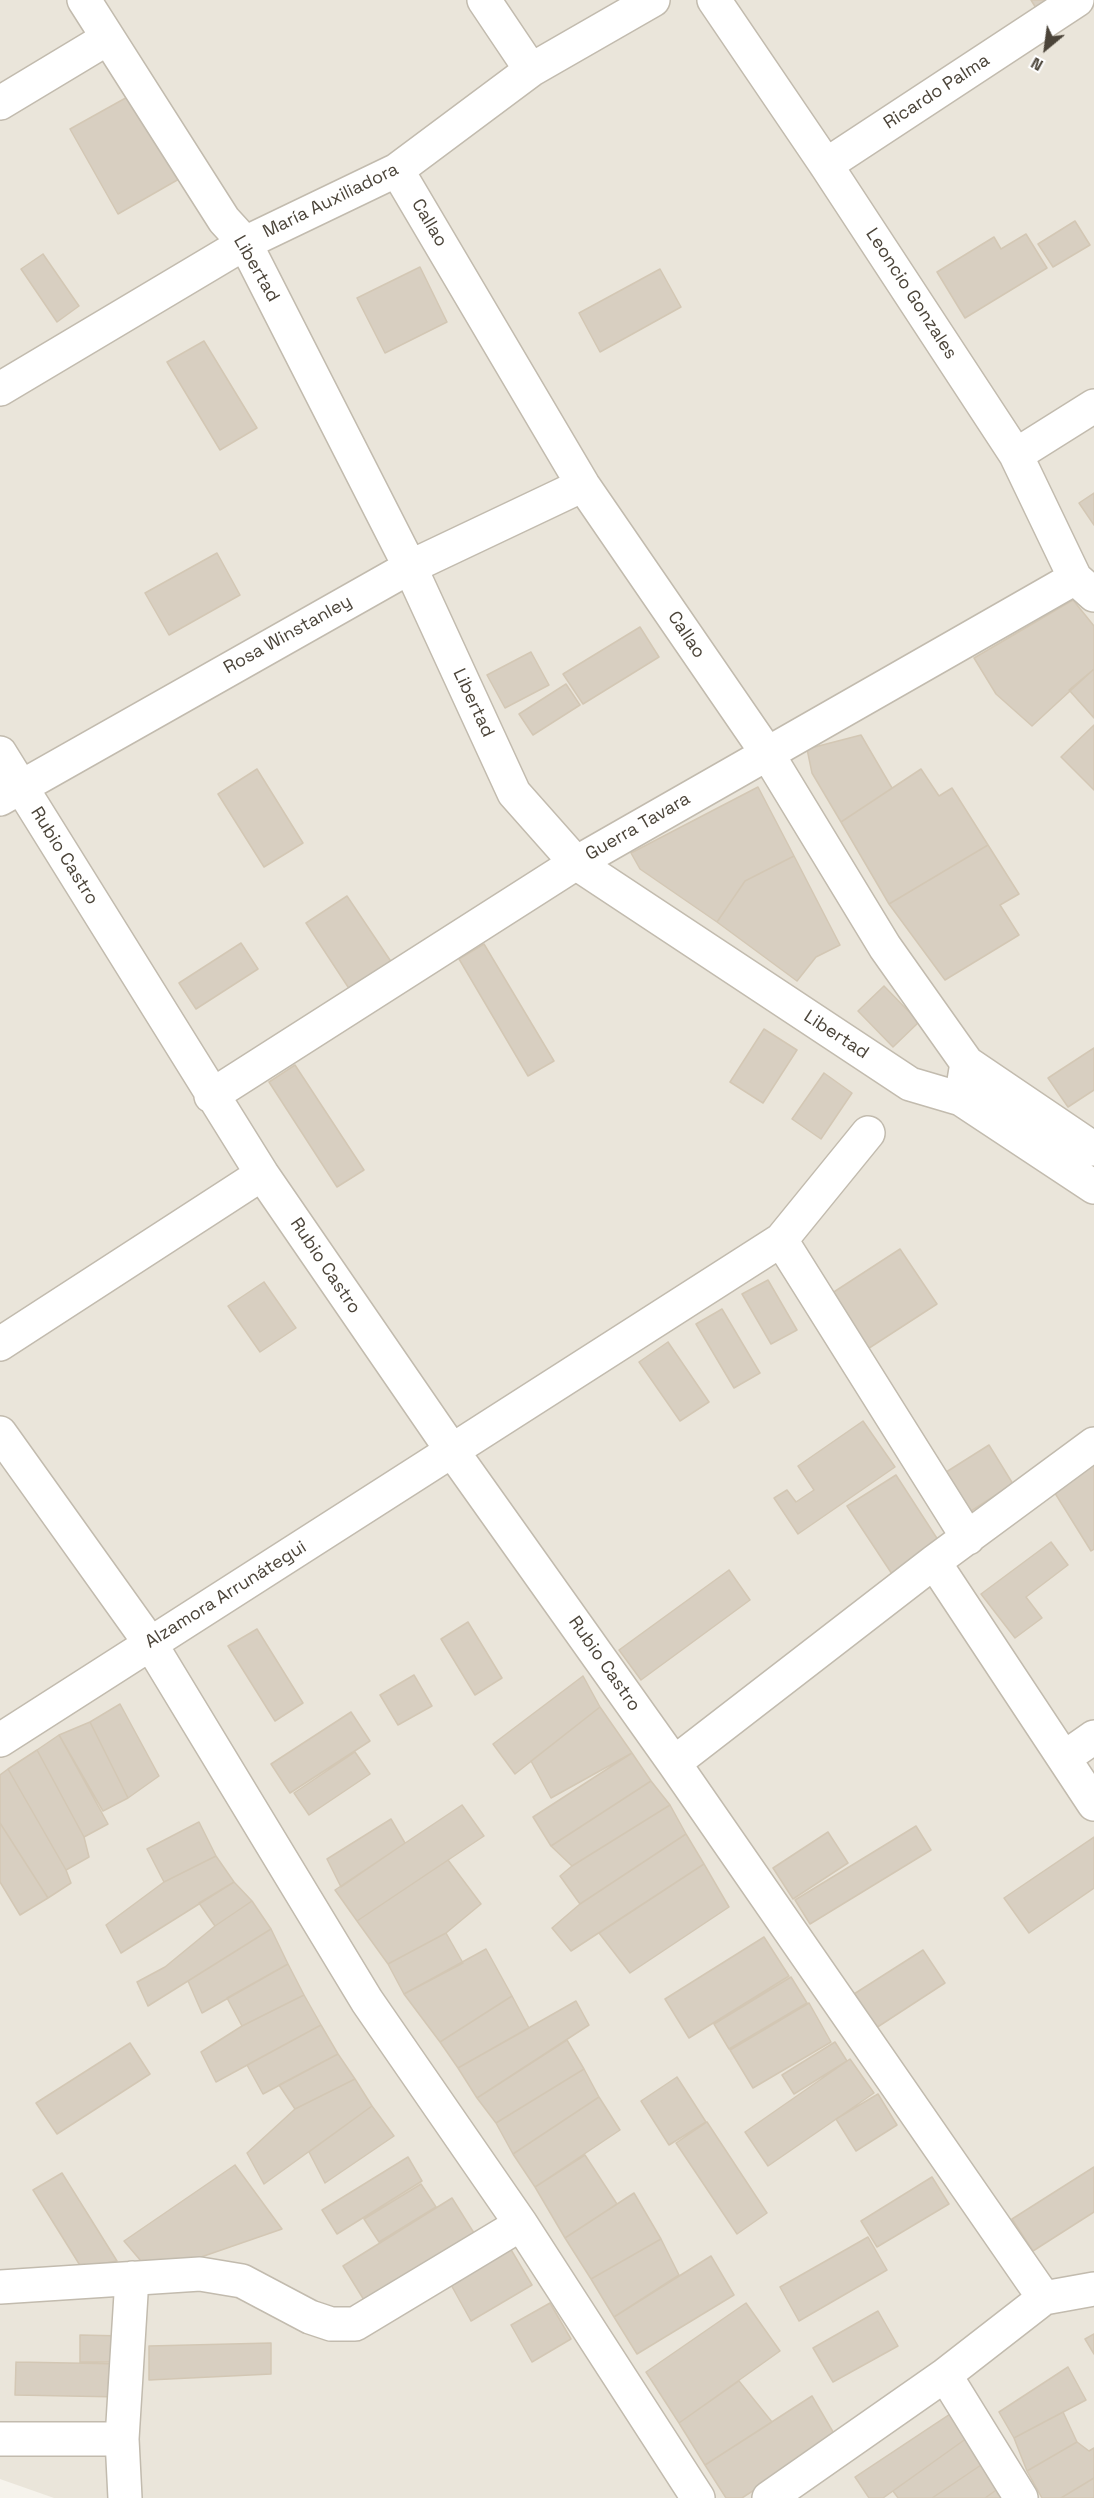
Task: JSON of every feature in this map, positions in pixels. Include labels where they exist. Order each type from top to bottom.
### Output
[{"type":"street","name":"Libertad","points":[[84,0],[224,220],[245,243],[410,567],[514,793],[576,863],[910,1084],[961,1099],[1094,1187]]},
{"type":"street","points":[[484,0],[531,70]]},
{"type":"street","name":"María Auxiliadora","points":[[0,389],[245,243],[397,170],[531,70],[653,0]]},
{"type":"street","name":"Leoncio Gonzales","points":[[714,0],[826,165],[1016,454],[1085,586]]},
{"type":"street","name":"Ricardo Palma","points":[[826,165],[1077,0]]},
{"type":"street","points":[[0,104],[108,38]]},
{"type":"street","name":"Callao","points":[[397,170],[583,485],[767,753],[885,947],[967,1063]]},
{"type":"street","points":[[1016,454],[1094,406]]},
{"type":"street","name":"Rosa Winstanley","points":[[10,793],[410,567],[583,485]]},
{"type":"street","name":"Guerra Tavara","points":[[211,1096],[576,863],[767,753],[1085,586]]},
{"type":"street","name":"Rubio Castro","points":[[0,753],[10,793],[262,1174],[453,1452],[674,1763],[1044,2298]]},
{"type":"street","points":[[961,1099],[967,1063],[1094,1149]]},
{"type":"street","name":"Alzamora Arrunátegui","points":[[0,1740],[781,1240],[868,1133]]},
{"type":"street","points":[[0,1344],[262,1174]]},
{"type":"street","points":[[781,1240],[968,1538]]},
{"type":"street","points":[[0,1433],[150,1643],[367,2001],[521,2224],[698,2498]]},
{"type":"street","points":[[674,1763],[934,1562],[1094,1444]]},
{"type":"street","points":[[934,1562],[1094,1804]]},
{"type":"street","points":[[1064,1758],[1094,1737]]},
{"type":"street","points":[[0,2287],[200,2274],[242,2281],[310,2317],[331,2324],[355,2324],[521,2224]]},
{"type":"street","points":[[125,2498],[122,2439],[132,2278]]},
{"type":"street","points":[[769,2498],[945,2375],[1044,2298],[1094,2289]]},
{"type":"street","points":[[945,2375],[1021,2498]]},
{"type":"street","points":[[0,2439],[122,2439]]},
{"type":"shaded area","points":[[0,0],[1094,0],[1094,2498],[54,2498],[0,2479]]},
{"type":"building","points":[[1031,0],[1059,0],[1039,13]]},
{"type":"building","points":[[131,95],[179,179],[118,214],[70,129]]},
{"type":"building","points":[[1075,221],[1090,245],[1053,267],[1038,244]]},
{"type":"building","points":[[1026,234],[1047,268],[965,318],[937,272],[994,237],[1001,249]]},
{"type":"building","points":[[43,254],[79,306],[57,322],[21,269]]},
{"type":"building","points":[[420,267],[447,322],[385,353],[357,298]]},
{"type":"building","points":[[660,269],[681,307],[600,352],[579,313]]},
{"type":"building","points":[[204,341],[257,428],[220,450],[167,362]]},
{"type":"building","points":[[1094,493],[1094,525],[1079,503]]},
{"type":"building","points":[[217,553],[240,595],[169,635],[145,593]]},
{"type":"building","points":[[1073,600],[1094,626],[1094,669],[1032,726],[996,694],[974,658]]},
{"type":"building","points":[[640,627],[659,657],[583,704],[563,674]]},
{"type":"building","points":[[531,652],[549,685],[505,708],[487,675]]},
{"type":"building","points":[[1094,669],[1094,718],[1069,690]]},
{"type":"building","points":[[566,684],[580,705],[533,735],[519,714]]},
{"type":"building","points":[[1094,725],[1094,790],[1061,757]]},
{"type":"building","points":[[861,735],[892,788],[841,822],[812,773],[807,749]]},
{"type":"building","points":[[257,769],[303,843],[264,867],[218,794]]},
{"type":"building","points":[[921,769],[939,796],[952,788],[988,845],[889,904],[841,822]]},
{"type":"building","points":[[758,787],[794,856],[745,881],[717,922],[640,869],[631,853]]},
{"type":"building","points":[[988,845],[1019,894],[1000,905],[1019,935],[945,980],[889,904]]},
{"type":"building","points":[[794,856],[840,945],[816,957],[797,981],[717,922],[745,881]]},
{"type":"building","points":[[347,896],[392,963],[350,990],[306,923]]},
{"type":"building","points":[[241,943],[258,969],[196,1009],[179,983]]},
{"type":"building","points":[[484,944],[554,1061],[528,1076],[459,959]]},
{"type":"building","points":[[884,986],[919,1022],[893,1047],[858,1011]]},
{"type":"building","points":[[764,1029],[797,1050],[763,1103],[730,1082]]},
{"type":"building","points":[[1094,1048],[1094,1090],[1068,1107],[1048,1078]]},
{"type":"building","points":[[295,1065],[364,1170],[337,1187],[269,1082]]},
{"type":"building","points":[[824,1073],[852,1093],[821,1139],[792,1119]]},
{"type":"building","points":[[900,1249],[937,1304],[860,1354],[823,1299]]},
{"type":"building","points":[[768,1280],[797,1330],[771,1344],[742,1294]]},
{"type":"building","points":[[264,1282],[296,1328],[260,1352],[228,1306]]},
{"type":"building","points":[[722,1309],[760,1373],[734,1388],[696,1324]]},
{"type":"building","points":[[668,1342],[709,1402],[680,1421],[639,1362]]},
{"type":"building","points":[[863,1421],[895,1467],[798,1534],[774,1498],[787,1490],[796,1502],[814,1490],[798,1466]]},
{"type":"building","points":[[989,1445],[1013,1484],[968,1513],[943,1474]]},
{"type":"building","points":[[1094,1464],[1094,1549],[1091,1551],[1053,1490]]},
{"type":"building","points":[[896,1475],[940,1543],[892,1574],[847,1506]]},
{"type":"building","points":[[1051,1542],[1068,1565],[1026,1597],[1042,1618],[1015,1638],[981,1594]]},
{"type":"building","points":[[729,1570],[750,1600],[641,1680],[619,1650]]},
{"type":"building","points":[[468,1622],[502,1678],[475,1695],[441,1639]]},
{"type":"building","points":[[257,1629],[303,1703],[275,1721],[228,1646]]},
{"type":"building","points":[[414,1675],[432,1706],[398,1725],[380,1695]]},
{"type":"building","points":[[583,1676],[600,1707],[515,1774],[493,1744]]},
{"type":"building","points":[[120,1704],[159,1776],[128,1798],[90,1722]]},
{"type":"building","points":[[600,1707],[632,1753],[551,1798],[531,1761]]},
{"type":"building","points":[[351,1712],[370,1741],[290,1793],[271,1764]]},
{"type":"building","points":[[90,1722],[128,1798],[103,1811],[59,1735]]},
{"type":"building","points":[[59,1735],[108,1824],[84,1837],[37,1750]]},
{"type":"building","points":[[37,1750],[84,1837],[89,1857],[66,1870],[8,1769]]},
{"type":"building","points":[[355,1752],[370,1774],[309,1815],[294,1793]]},
{"type":"building","points":[[632,1753],[651,1781],[551,1846],[533,1817]]},
{"type":"building","points":[[8,1769],[66,1870],[71,1883],[48,1898],[0,1823],[0,1775]]},
{"type":"building","points":[[651,1781],[670,1805],[572,1866],[551,1846]]},
{"type":"building","points":[[462,1805],[484,1836],[357,1921],[335,1890]]},
{"type":"building","points":[[670,1805],[686,1834],[580,1904],[560,1876],[572,1866]]},
{"type":"building","points":[[391,1819],[405,1843],[341,1887],[327,1859]]},
{"type":"building","points":[[199,1822],[216,1856],[164,1882],[147,1849]]},
{"type":"building","points":[[0,1823],[48,1898],[20,1915],[0,1882]]},
{"type":"building","points":[[916,1826],[931,1850],[810,1924],[795,1900]]},
{"type":"building","points":[[828,1832],[848,1863],[793,1899],[773,1868]]},
{"type":"building","points":[[686,1834],[704,1864],[571,1951],[552,1928],[580,1904]]},
{"type":"building","points":[[1094,1837],[1094,1888],[1029,1933],[1004,1898]]},
{"type":"building","points":[[216,1856],[234,1882],[121,1953],[106,1925],[164,1882]]},
{"type":"building","points":[[448,1860],[481,1904],[446,1933],[388,1964],[357,1921]]},
{"type":"building","points":[[704,1864],[729,1907],[630,1973],[599,1933]]},
{"type":"building","points":[[234,1882],[252,1901],[215,1926],[199,1903]]},
{"type":"building","points":[[252,1901],[271,1929],[148,2006],[137,1982],[165,1967],[215,1926]]},
{"type":"building","points":[[271,1929],[288,1964],[202,2013],[188,1981]]},
{"type":"building","points":[[446,1933],[463,1963],[404,1994],[388,1964]]},
{"type":"building","points":[[764,1937],[789,1976],[689,2038],[665,1999]]},
{"type":"building","points":[[486,1949],[512,1996],[440,2042],[404,1994]]},
{"type":"building","points":[[923,1950],[945,1983],[876,2028],[854,1994]]},
{"type":"building","points":[[288,1964],[304,1995],[242,2026],[227,1998]]},
{"type":"building","points":[[791,1977],[807,2003],[729,2049],[714,2024]]},
{"type":"building","points":[[304,1995],[321,2025],[216,2082],[201,2052],[242,2026]]},
{"type":"building","points":[[512,1996],[529,2028],[458,2068],[440,2042]]},
{"type":"building","points":[[576,2001],[589,2025],[477,2098],[458,2068]]},
{"type":"building","points":[[809,2003],[831,2042],[753,2088],[730,2050]]},
{"type":"building","points":[[321,2025],[338,2054],[263,2094],[247,2065]]},
{"type":"building","points":[[567,2040],[584,2069],[496,2123],[477,2098]]},
{"type":"building","points":[[835,2042],[847,2061],[794,2094],[782,2075]]},
{"type":"building","points":[[130,2043],[150,2074],[57,2134],[36,2103]]},
{"type":"building","points":[[338,2054],[355,2079],[295,2109],[279,2085]]},
{"type":"building","points":[[850,2059],[874,2093],[768,2166],[745,2132]]},
{"type":"building","points":[[584,2069],[599,2097],[513,2154],[496,2123]]},
{"type":"building","points":[[677,2077],[706,2122],[669,2145],[641,2101]]},
{"type":"building","points":[[355,2079],[372,2106],[264,2184],[247,2153],[295,2109]]},
{"type":"building","points":[[878,2094],[897,2125],[856,2151],[836,2119]]},
{"type":"building","points":[[599,2097],[620,2130],[535,2187],[513,2154]]},
{"type":"building","points":[[372,2106],[394,2136],[325,2183],[309,2152]]},
{"type":"building","points":[[707,2122],[767,2213],[737,2234],[676,2143]]},
{"type":"building","points":[[585,2155],[617,2204],[565,2238],[535,2187]]},
{"type":"building","points":[[408,2157],[422,2181],[337,2234],[322,2210]]},
{"type":"building","points":[[235,2165],[282,2229],[152,2274],[124,2241]]},
{"type":"building","points":[[1094,2167],[1094,2212],[1033,2251],[1012,2219]]},
{"type":"building","points":[[62,2173],[117,2261],[81,2267],[33,2190]]},
{"type":"building","points":[[932,2177],[949,2204],[877,2247],[861,2221]]},
{"type":"building","points":[[421,2184],[436,2207],[379,2242],[364,2219]]},
{"type":"building","points":[[634,2193],[661,2239],[591,2279],[565,2238]]},
{"type":"building","points":[[452,2198],[474,2233],[364,2300],[343,2266]]},
{"type":"building","points":[[868,2237],[887,2270],[799,2321],[780,2287]]},
{"type":"building","points":[[661,2239],[679,2275],[614,2317],[591,2279]]},
{"type":"building","points":[[510,2248],[532,2285],[471,2321],[450,2283]]},
{"type":"building","points":[[711,2256],[734,2295],[637,2354],[614,2317]]},
{"type":"building","points":[[550,2303],[571,2339],[532,2362],[511,2325]]},
{"type":"building","points":[[746,2303],[780,2351],[679,2423],[646,2372]]},
{"type":"building","points":[[878,2311],[898,2346],[833,2382],[813,2348]]},
{"type":"building","points":[[1094,2334],[1094,2354],[1085,2339]]},
{"type":"building","points":[[80,2335],[123,2336],[123,2362],[80,2362]]},
{"type":"building","points":[[271,2343],[271,2374],[149,2380],[149,2346]]},
{"type":"building","points":[[16,2362],[123,2364],[122,2397],[15,2395]]},
{"type":"building","points":[[1068,2367],[1086,2400],[1014,2438],[999,2412]]},
{"type":"building","points":[[739,2381],[772,2422],[705,2465],[679,2423]]},
{"type":"building","points":[[812,2396],[836,2437],[742,2498],[726,2498],[705,2465]]},
{"type":"building","points":[[1063,2412],[1077,2442],[1027,2471],[1014,2438]]},
{"type":"building","points":[[950,2414],[967,2438],[883,2498],[869,2498],[855,2477]]},
{"type":"building","points":[[967,2438],[984,2463],[932,2498],[898,2498],[893,2491]]},
{"type":"building","points":[[1077,2442],[1089,2451],[1094,2448],[1094,2478],[1061,2498],[1042,2498],[1027,2471]]},
{"type":"building","points":[[984,2463],[999,2488],[985,2498],[932,2498]]},
{"type":"building","points":[[1094,2478],[1094,2498],[1061,2498]]},
{"type":"building","points":[[999,2488],[1005,2498],[985,2498]]}]
